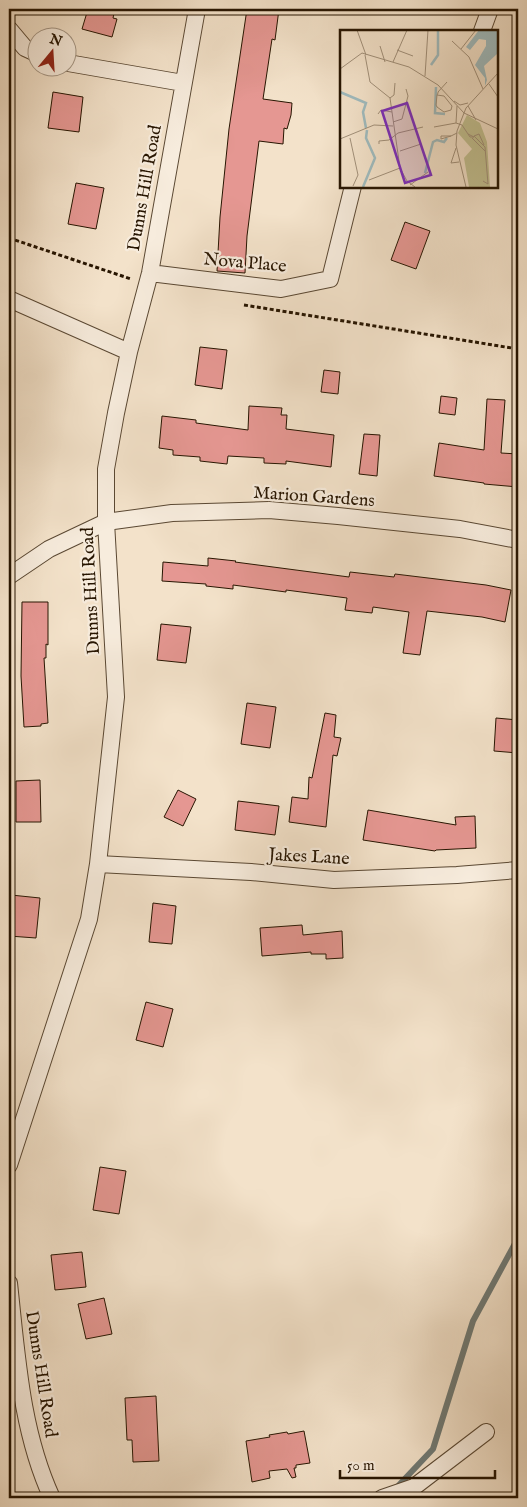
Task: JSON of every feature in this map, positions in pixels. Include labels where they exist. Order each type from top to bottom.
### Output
[{"type":"street","name":"Dunns Hill Road","points":[[9,1165],[89,919],[98,864],[116,697],[106,522],[106,469],[116,413],[150,273],[197,9]]},
{"type":"street","points":[[482,30],[490,9]]},
{"type":"street","points":[[9,29],[28,49]]},
{"type":"street","points":[[78,65],[183,83]]},
{"type":"street","name":"Nova Place","points":[[150,273],[281,289],[330,279],[353,188]]},
{"type":"street","points":[[9,299],[130,352]]},
{"type":"street","name":"Marion Gardens","points":[[9,576],[49,549],[106,522],[172,513],[269,510],[460,529],[518,540]]},
{"type":"street","name":"Jakes Lane","points":[[98,864],[252,872],[334,880],[457,875],[518,870]]},
{"type":"street","name":"Dunns Hill Road","points":[[9,1284],[22,1394],[35,1456],[52,1498]]},
{"type":"street","points":[[382,1498],[414,1488],[486,1432]]},
{"type":"building","points":[[88,9],[115,9],[113,18],[117,19],[112,37],[82,29]]},
{"type":"building","points":[[247,9],[279,9],[275,40],[272,39],[263,99],[292,103],[287,129],[284,128],[283,144],[259,141],[247,236],[245,273],[217,271],[220,217],[229,129]]},
{"type":"building","points":[[53,92],[83,97],[79,132],[48,128]]},
{"type":"building","points":[[76,183],[104,188],[96,229],[68,224]]},
{"type":"building","points":[[405,222],[430,231],[416,269],[391,260]]},
{"type":"building","points":[[200,347],[227,350],[222,389],[195,385]]},
{"type":"building","points":[[324,370],[340,372],[338,394],[321,392]]},
{"type":"building","points":[[441,396],[457,398],[455,415],[439,413]]},
{"type":"building","points":[[487,399],[505,400],[501,453],[518,454],[518,487],[434,476],[439,443],[484,450]]},
{"type":"building","points":[[249,406],[282,408],[281,415],[287,415],[286,429],[334,435],[331,467],[286,461],[286,464],[264,463],[264,458],[228,456],[227,464],[200,461],[200,457],[173,455],[173,450],[159,448],[162,416],[196,420],[196,423],[248,430]]},
{"type":"building","points":[[364,434],[380,435],[377,476],[359,474]]},
{"type":"building","points":[[208,558],[349,577],[350,572],[394,577],[395,574],[486,585],[511,590],[505,622],[482,617],[427,611],[420,655],[403,653],[409,612],[373,607],[372,613],[345,610],[347,598],[286,590],[286,592],[233,585],[233,589],[206,586],[206,584],[162,581],[163,562],[208,566]]},
{"type":"building","points":[[22,602],[48,602],[48,645],[46,644],[46,658],[44,658],[48,723],[41,724],[41,726],[24,727],[21,676]]},
{"type":"building","points":[[161,624],[191,627],[186,663],[157,660]]},
{"type":"building","points":[[247,703],[276,707],[270,748],[241,744]]},
{"type":"building","points":[[325,713],[336,715],[334,737],[341,738],[337,756],[333,755],[326,827],[289,822],[292,797],[308,799],[309,777],[312,778]]},
{"type":"building","points":[[496,718],[518,720],[518,753],[494,751]]},
{"type":"building","points":[[40,780],[41,822],[16,822],[16,781]]},
{"type":"building","points":[[178,790],[196,799],[183,826],[164,817]]},
{"type":"building","points":[[238,801],[279,806],[275,835],[235,830]]},
{"type":"building","points":[[368,810],[456,825],[455,817],[475,816],[476,848],[435,851],[363,840]]},
{"type":"building","points":[[11,895],[40,898],[36,938],[9,936]]},
{"type":"building","points":[[153,903],[176,906],[172,944],[149,942]]},
{"type":"building","points":[[302,925],[303,935],[342,931],[343,958],[326,959],[326,954],[311,954],[311,952],[262,956],[260,928]]},
{"type":"building","points":[[146,1002],[173,1009],[163,1047],[136,1040]]},
{"type":"building","points":[[100,1167],[126,1171],[119,1214],[93,1210]]},
{"type":"building","points":[[82,1252],[86,1287],[55,1290],[51,1255]]},
{"type":"building","points":[[104,1298],[112,1334],[86,1339],[78,1304]]},
{"type":"building","points":[[156,1396],[159,1461],[133,1462],[132,1440],[127,1440],[125,1398]]},
{"type":"building","points":[[304,1431],[310,1463],[296,1465],[296,1468],[294,1468],[296,1477],[292,1478],[287,1469],[269,1471],[270,1478],[252,1482],[246,1441],[270,1437],[269,1435]]},
{"type":"waterway","points":[[399,1485],[433,1449],[473,1321],[518,1238]]}]
